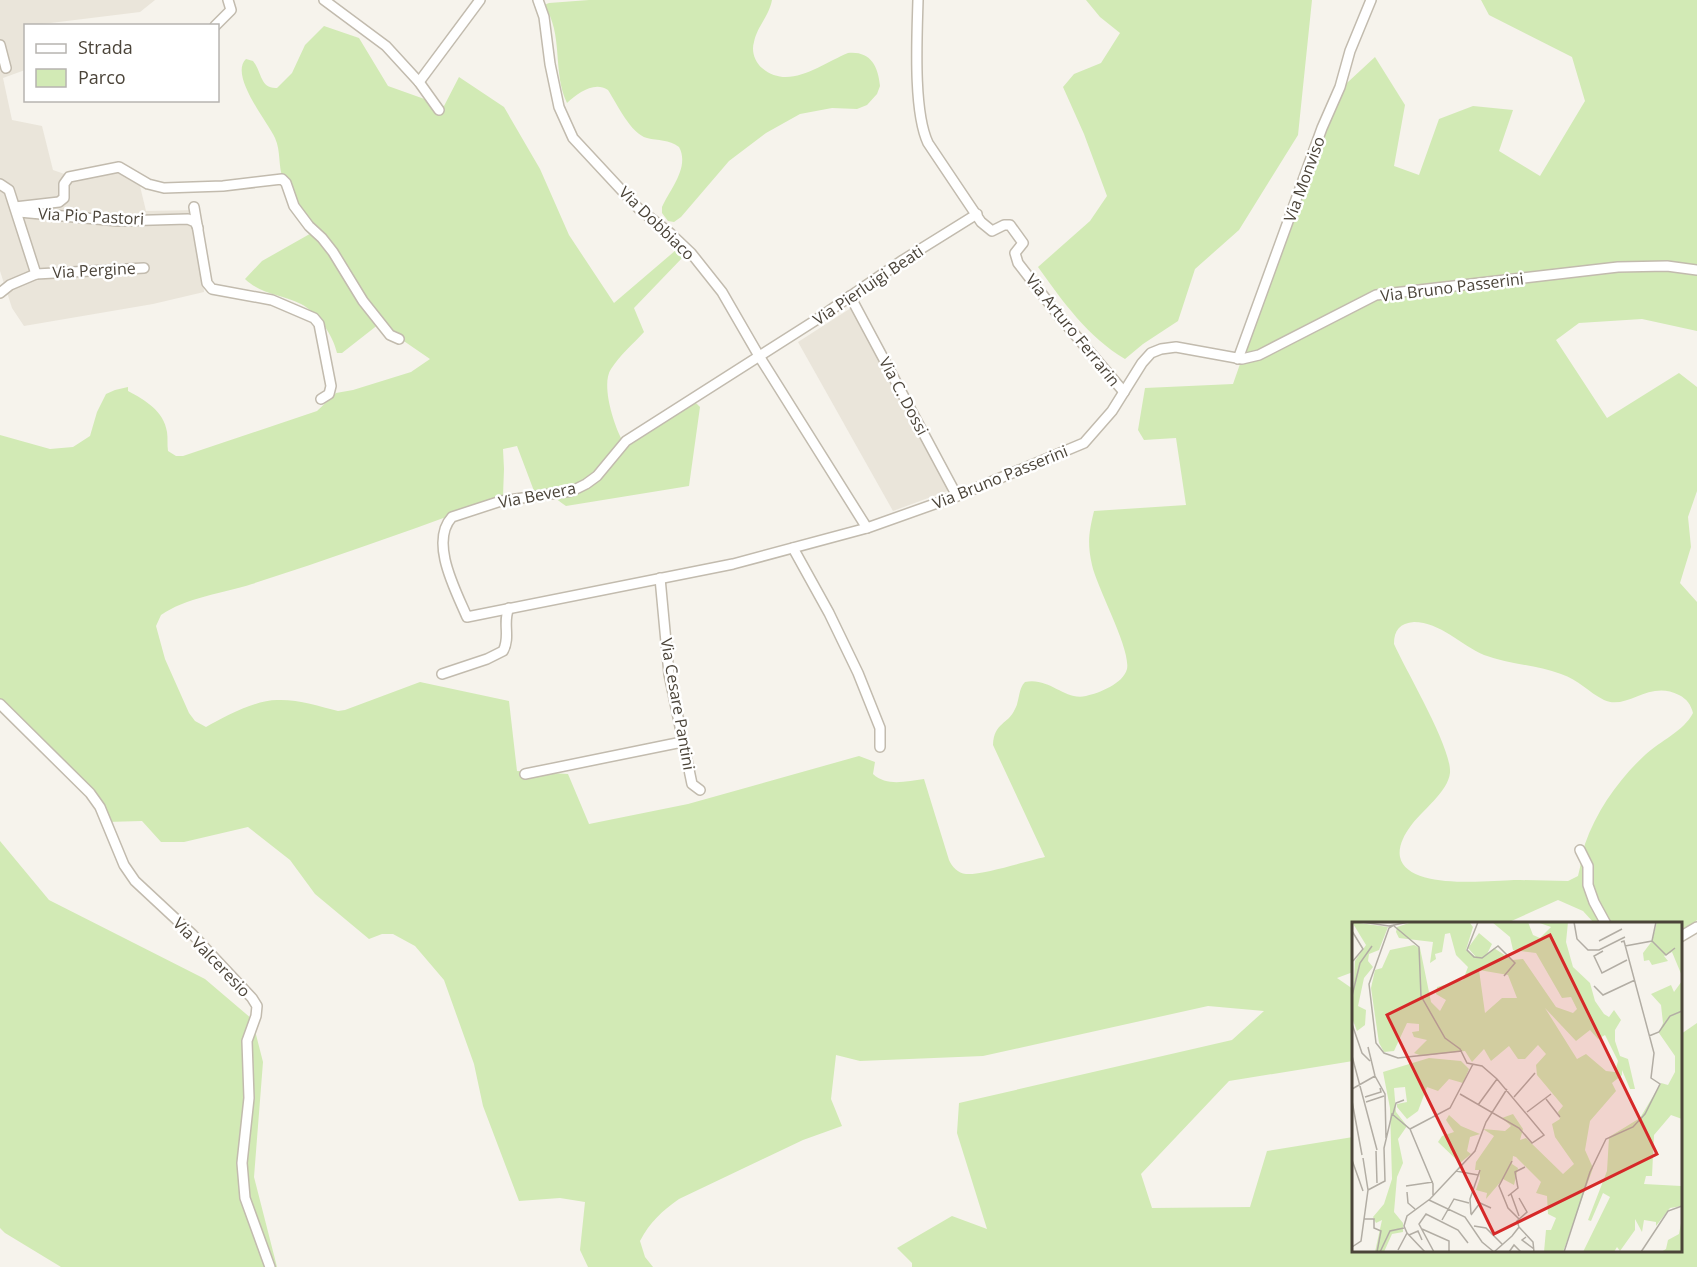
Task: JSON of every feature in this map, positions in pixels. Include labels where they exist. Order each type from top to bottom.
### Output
[{"type":"street","points":[[216,24],[231,10],[228,0]]},
{"type":"street","points":[[324,0],[386,46],[419,82],[439,110]]},
{"type":"street","points":[[419,82],[480,0]]},
{"type":"street","name":"Via Dobbiaco","points":[[538,0],[544,16],[550,64],[559,106],[573,138],[639,209],[691,253],[722,292],[759,356],[867,528]]},
{"type":"street","name":"Via Arturo Ferrarin","points":[[918,0],[918,60],[923,131],[928,143],[981,222],[993,231],[1004,225],[1010,225],[1023,243],[1015,254],[1018,263],[1059,316],[1124,392]]},
{"type":"street","name":"Via Monviso","points":[[1238,359],[1322,128],[1340,87],[1350,51],[1371,0]]},
{"type":"street","points":[[0,45],[6,68]]},
{"type":"street","points":[[16,209],[59,202],[64,198],[64,184],[69,177],[119,167],[148,184],[164,188],[223,186],[282,178],[294,206],[333,252],[363,301],[390,335],[399,339]]},
{"type":"street","name":"Via Pergine","points":[[0,184],[9,190],[36,274],[144,268]]},
{"type":"street","points":[[194,207],[207,283],[212,289],[272,300],[314,318],[319,324],[332,386],[329,394],[321,399]]},
{"type":"street","name":"Via Pio Pastori","points":[[16,209],[118,221],[188,219],[195,222],[198,228]]},
{"type":"street","name":"Via Pierluigi Beati","points":[[759,356],[903,260],[977,214]]},
{"type":"street","name":"Via Bruno Passerini","points":[[467,617],[733,564],[867,528],[957,496],[1084,442],[1101,425],[1142,363],[1151,353],[1161,349],[1189,348],[1238,359],[1259,355],[1376,295],[1618,267],[1667,266],[1697,270]]},
{"type":"street","points":[[0,293],[10,285],[36,274]]},
{"type":"street","name":"Via C. Dossi","points":[[850,296],[957,496]]},
{"type":"street","name":"Via Bevera","points":[[467,617],[452,581],[442,548],[447,523],[452,518],[501,501],[572,491],[586,484],[597,476],[626,441],[759,356]]},
{"type":"street","points":[[793,548],[829,613],[858,673],[880,728],[880,747]]},
{"type":"street","name":"Via Cesare Pantini","points":[[660,578],[669,674],[692,784],[700,790]]},
{"type":"street","points":[[442,674],[487,659],[503,651],[507,640],[506,617],[509,608]]},
{"type":"street","name":"Via Valceresio","points":[[0,704],[90,793],[100,807],[124,865],[135,881],[193,935],[257,1006],[256,1016],[246,1041],[249,1098],[242,1163],[245,1198],[270,1267]]},
{"type":"street","points":[[525,774],[682,742]]},
{"type":"street","points":[[1580,850],[1588,866],[1588,885],[1605,922]]},
{"type":"street","points":[[1682,936],[1697,927]]},
{"type":"shaded area","points":[[0,0],[155,0],[140,12],[42,24],[24,24],[24,70],[3,78],[12,120],[42,126],[53,170],[76,178],[122,172],[139,182],[146,211],[198,210],[204,292],[153,304],[24,326],[12,308],[0,271]]},
{"type":"shaded area","points":[[851,308],[950,490],[893,511],[798,342]]},
{"type":"green space","points":[[589,0],[772,0],[753,45],[754,56],[762,68],[783,77],[794,76],[816,69],[848,53],[856,53],[872,61],[880,86],[877,94],[867,105],[857,109],[832,108],[800,114],[766,133],[729,161],[681,217],[674,222],[668,221],[662,213],[662,207],[681,170],[682,155],[679,147],[667,141],[647,138],[635,131],[608,90],[603,88],[597,87],[581,92],[567,103],[560,79],[554,28],[544,5]]},
{"type":"green space","points":[[1086,0],[1312,0],[1298,135],[1239,230],[1195,269],[1178,321],[1125,359],[1088,329],[1067,306],[1038,267],[1090,221],[1107,196],[1084,134],[1063,87],[1074,74],[1101,63],[1120,33],[1100,17]]},
{"type":"green space","points":[[1481,0],[1697,0],[1697,331],[1642,319],[1579,323],[1556,340],[1607,418],[1679,373],[1697,387],[1697,491],[1688,517],[1691,547],[1680,583],[1697,602],[1697,920],[1682,933],[1682,922],[1593,922],[1583,911],[1558,900],[1509,922],[1352,922],[1352,972],[1337,978],[1352,988],[1352,1061],[1229,1081],[1141,1174],[1152,1208],[1250,1207],[1267,1151],[1352,1137],[1352,1252],[1682,1252],[1682,1033],[1697,1023],[1697,1267],[912,1267],[912,1263],[897,1248],[952,1216],[987,1229],[957,1133],[959,1103],[1232,1040],[1264,1011],[1208,1006],[983,1056],[860,1061],[836,1055],[831,1099],[842,1126],[803,1140],[673,1203],[652,1223],[640,1241],[645,1257],[653,1267],[588,1267],[580,1250],[585,1202],[560,1198],[519,1201],[483,1106],[474,1064],[444,980],[415,946],[393,934],[382,934],[369,939],[315,894],[290,860],[248,827],[184,842],[161,842],[142,821],[106,822],[101,807],[0,707],[0,435],[50,449],[73,447],[90,436],[97,412],[106,394],[128,387],[128,391],[147,402],[162,418],[167,432],[168,451],[176,456],[183,456],[317,411],[336,393],[411,372],[430,359],[379,324],[342,353],[337,353],[324,325],[307,308],[258,288],[245,279],[262,261],[315,231],[289,193],[281,174],[277,143],[246,87],[242,76],[242,66],[246,59],[253,61],[264,83],[271,88],[277,88],[292,73],[305,45],[324,26],[359,38],[388,86],[444,106],[459,77],[504,107],[540,169],[569,235],[614,303],[676,250],[684,256],[634,308],[644,332],[611,369],[607,384],[612,413],[621,438],[690,402],[695,402],[700,407],[689,486],[566,506],[549,494],[534,491],[517,446],[503,449],[503,496],[315,563],[181,604],[161,615],[156,626],[165,659],[189,713],[195,721],[206,727],[250,706],[277,700],[300,702],[338,711],[345,710],[420,682],[509,701],[517,771],[568,774],[589,824],[688,804],[859,756],[875,762],[873,774],[884,781],[924,779],[949,860],[960,872],[973,874],[1045,857],[993,745],[996,732],[1015,709],[1025,682],[1042,683],[1078,697],[1104,690],[1125,674],[1127,660],[1124,648],[1092,565],[1089,538],[1094,511],[1186,505],[1176,438],[1144,440],[1138,430],[1145,388],[1233,384],[1335,94],[1375,57],[1405,105],[1394,166],[1419,175],[1439,119],[1473,106],[1513,110],[1499,151],[1540,176],[1585,101],[1572,57],[1489,15]],"holes":[[[1414,622],[1433,626],[1484,655],[1567,677],[1604,700],[1621,702],[1648,692],[1668,691],[1682,697],[1690,705],[1693,713],[1684,725],[1645,755],[1626,774],[1610,796],[1590,831],[1578,876],[1568,881],[1468,882],[1432,879],[1417,875],[1406,868],[1400,857],[1404,837],[1444,787],[1450,773],[1444,746],[1394,644],[1395,635],[1405,624]]]},
{"type":"green space","points":[[0,841],[49,900],[205,979],[252,1019],[263,1062],[254,1177],[277,1267],[61,1267],[0,1228]]}]
